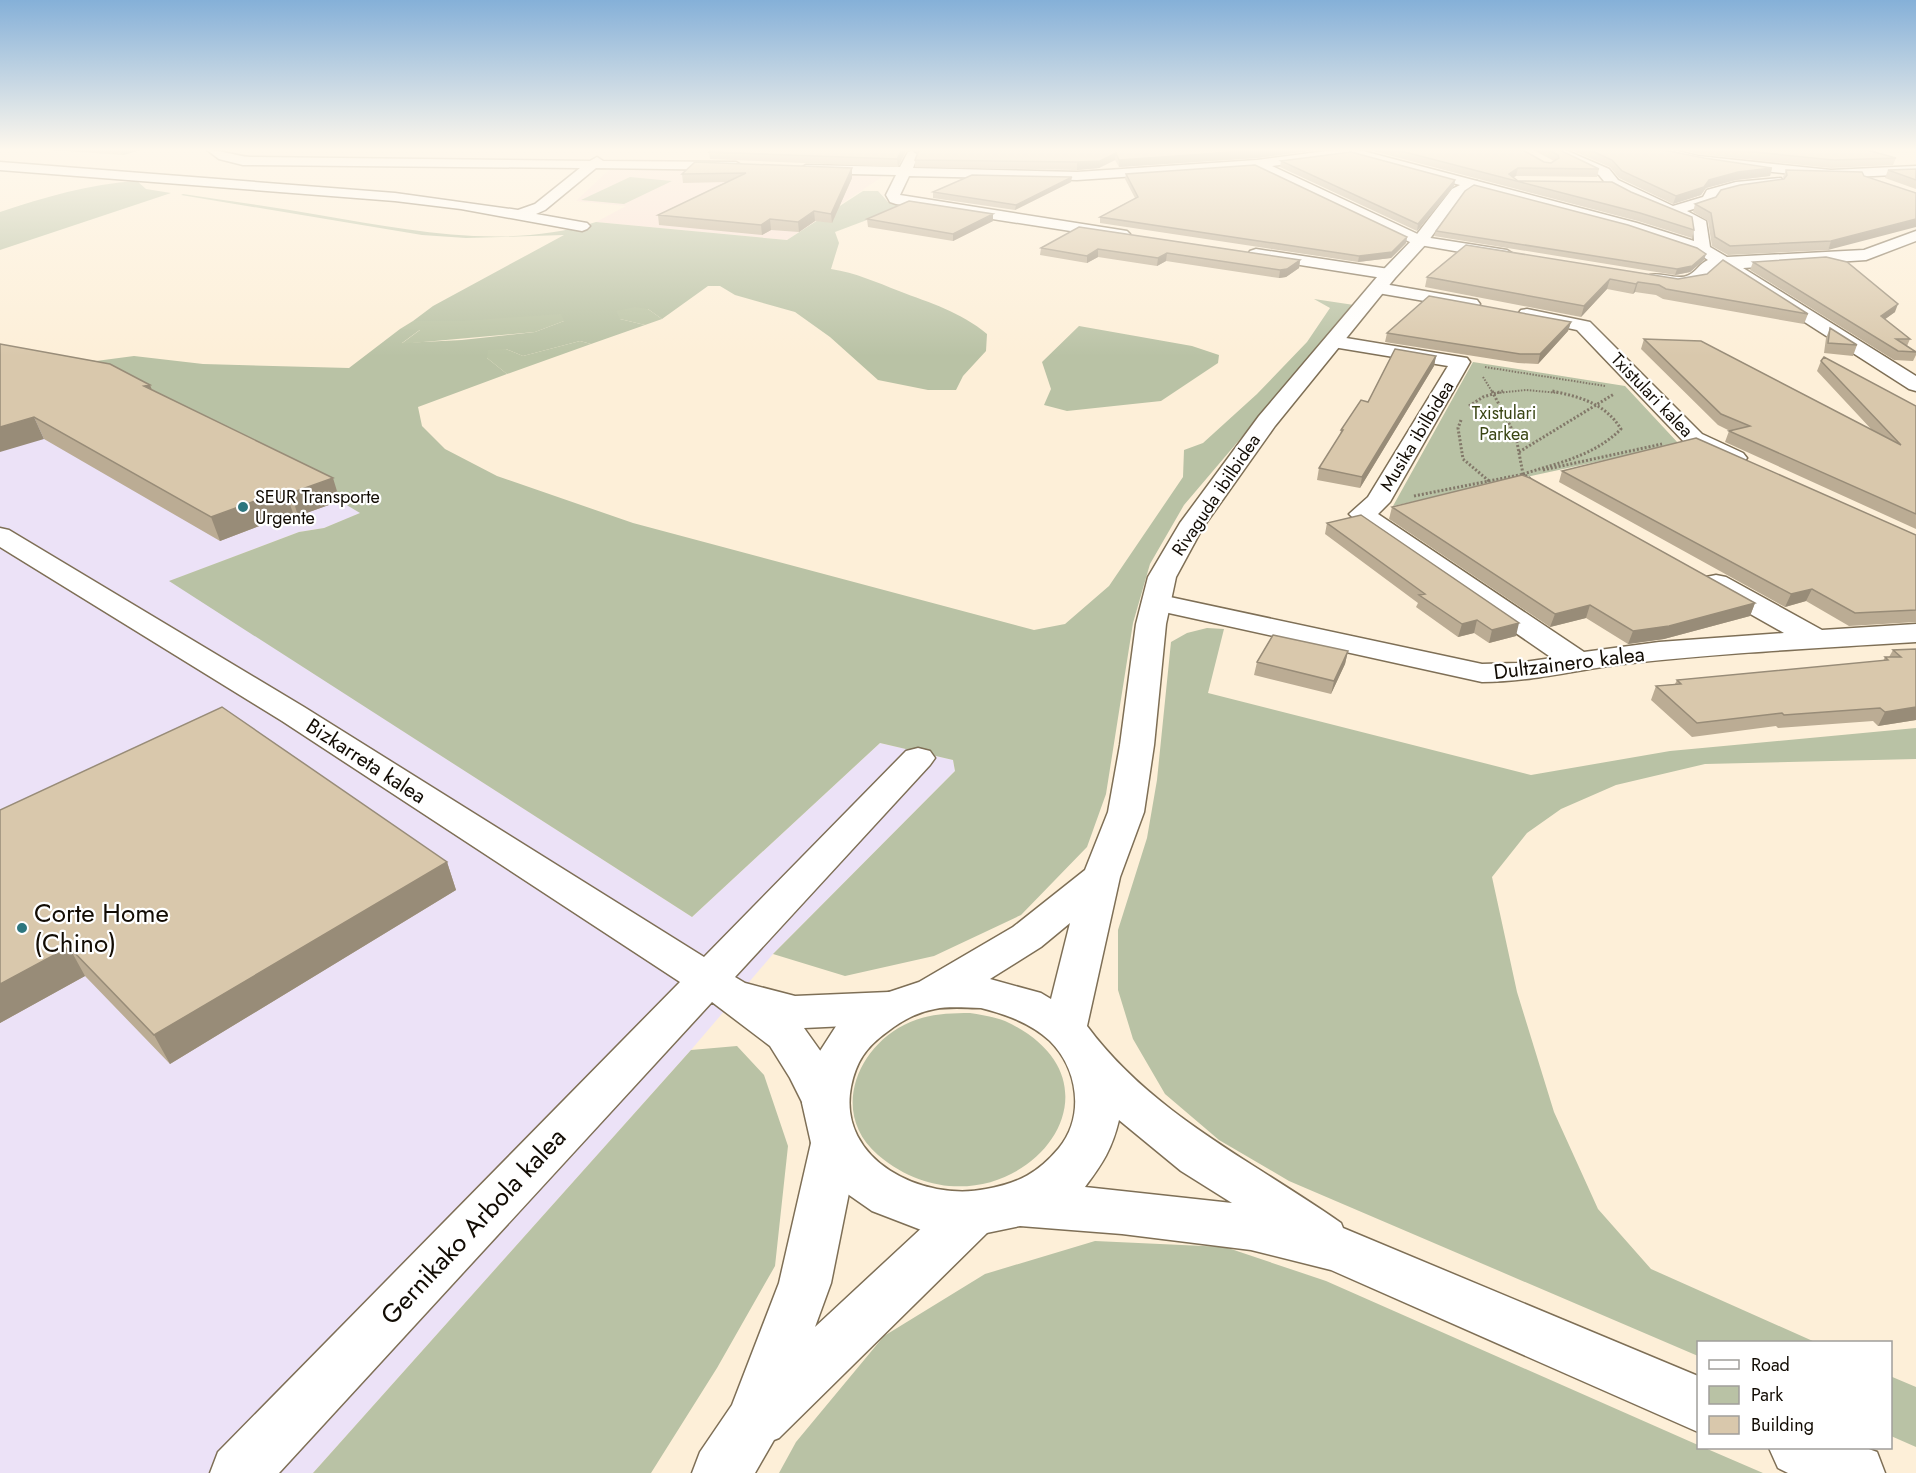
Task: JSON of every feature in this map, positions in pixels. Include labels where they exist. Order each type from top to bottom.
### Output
[{"type":"main road","points":[[540,219],[582,226]]},
{"type":"main road","points":[[1072,219],[1133,236]]},
{"type":"main road","points":[[1373,219],[1420,241],[1524,258]]},
{"type":"main road","name":"Rivaguda ibilbidea","points":[[1065,1029],[1101,877],[1126,812],[1137,745],[1151,624],[1162,577],[1188,528],[1267,422],[1437,219]]},
{"type":"main road","points":[[1605,219],[1678,241],[1702,245],[1916,385]]},
{"type":"main road","points":[[1691,219],[1701,224],[1702,245]]},
{"type":"main road","points":[[1640,276],[1684,282],[1697,278],[1709,265],[1725,262],[1866,255],[1916,236]]},
{"type":"main road","name":"Txistulari kalea","points":[[1238,252],[1383,281],[1496,309],[1583,326],[1692,438],[1757,469]]},
{"type":"main road","name":"Musika ibilbidea","points":[[1334,342],[1461,362],[1378,502],[1362,514],[1579,662]]},
{"type":"main road","name":"Bizkarreta kalea","points":[[0,536],[293,714],[718,986]]},
{"type":"main road","points":[[1696,571],[1817,639]]},
{"type":"main road","name":"Dultzainero kalea","points":[[1156,602],[1482,673],[1502,674],[1698,648],[1916,633]]},
{"type":"main road","name":"Gernikako Arbola kalea","points":[[240,1473],[718,986],[918,758]]},
{"type":"main road","points":[[718,986],[795,1012],[889,1008],[934,993],[1027,938],[1101,877]]},
{"type":"main road","points":[[718,986],[785,1034],[808,1069],[830,1123],[856,1173],[889,1196],[929,1211],[996,1209],[1183,1218],[1251,1228],[1337,1249],[1697,1404]]},
{"type":"main road","points":[[934,993],[981,992],[1026,1004],[1065,1029],[1093,1068],[1154,1123],[1198,1157],[1278,1206],[1337,1249]]},
{"type":"main road","points":[[721,1473],[753,1423],[805,1283],[830,1123],[833,1065],[855,1032],[889,1008]]},
{"type":"main road","points":[[753,1423],[996,1209],[1062,1180],[1089,1146],[1100,1106],[1093,1068]]},
{"type":"main road","points":[[1800,1449],[1856,1473]]},
{"type":"path","points":[[1475,366],[1649,393]]},
{"type":"path","points":[[1481,375],[1494,393],[1516,437],[1523,474],[1534,481]]},
{"type":"path","points":[[1468,407],[1473,402],[1494,393],[1515,389],[1552,392],[1597,405],[1618,419],[1621,429],[1611,441],[1589,452],[1523,474]]},
{"type":"path","points":[[1518,452],[1622,389]]},
{"type":"path","points":[[1463,413],[1458,428],[1463,459],[1489,481]]},
{"type":"path","points":[[1374,505],[1692,438]]},
{"type":"shaded area","points":[[602,219],[819,219],[787,240],[596,222]]},
{"type":"shaded area","points":[[0,362],[340,501],[361,513],[324,528],[299,532],[170,581],[692,917],[880,743],[953,760],[955,771],[773,954],[691,1050],[313,1473],[0,1473]]},
{"type":"green space","points":[[0,219],[94,219],[0,250]]},
{"type":"green space","points":[[324,219],[344,219],[458,235],[528,235],[562,231],[596,222],[787,240],[820,219],[870,219],[835,232],[839,243],[831,269],[866,278],[967,320],[987,334],[986,351],[963,376],[956,390],[928,390],[878,380],[830,337],[795,312],[735,295],[720,286],[708,286],[662,319],[648,309],[620,319],[645,325],[591,344],[580,341],[523,356],[506,349],[487,358],[507,374],[418,407],[422,426],[445,449],[497,476],[633,523],[1034,630],[1065,624],[1109,586],[1183,477],[1184,450],[1203,443],[1257,394],[1307,342],[1330,308],[1314,299],[1354,305],[1184,505],[1150,564],[1133,623],[1106,794],[1087,847],[1021,915],[934,956],[845,976],[773,954],[955,771],[953,760],[880,743],[692,917],[169,581],[299,532],[324,528],[360,513],[340,501],[0,347],[96,361],[134,356],[203,364],[349,368],[400,329],[421,329],[402,343],[462,340],[535,332],[564,321],[413,321],[433,306],[564,235],[466,238],[422,235]]},
{"type":"green space","points":[[635,307],[648,309],[662,319],[645,325],[620,319],[616,311]]},
{"type":"green space","points":[[561,314],[564,321],[535,332],[401,344],[420,330],[400,329],[413,321],[462,321]]},
{"type":"green space","points":[[1079,326],[1192,346],[1219,355],[1218,363],[1161,401],[1067,411],[1044,405],[1051,389],[1042,362]]},
{"type":"green space","points":[[580,341],[591,344],[507,374],[487,358],[488,350],[506,349],[523,356]]},
{"type":"green space","name":"Txistulari Parkea","points":[[1473,362],[1625,386],[1679,444],[1393,506]]},
{"type":"green space","points":[[1207,628],[1224,629],[1208,693],[1531,775],[1670,751],[1916,728],[1916,759],[1705,764],[1616,785],[1561,809],[1527,833],[1492,877],[1517,992],[1554,1112],[1598,1209],[1651,1269],[1813,1341],[1697,1341],[1697,1356],[1289,1181],[1219,1140],[1165,1094],[1133,1039],[1118,990],[1118,930],[1147,838],[1157,780],[1171,642],[1187,633]]},
{"type":"green space","points":[[970,1013],[1005,1021],[1047,1051],[1064,1085],[1061,1120],[1042,1151],[1010,1175],[969,1186],[924,1181],[878,1155],[864,1139],[855,1121],[853,1103],[855,1084],[873,1050],[887,1036],[904,1025],[928,1016]]},
{"type":"green space","points":[[737,1046],[764,1075],[788,1146],[775,1266],[717,1368],[651,1473],[313,1473],[691,1050]]},
{"type":"green space","points":[[1095,1241],[1225,1247],[1326,1281],[1697,1445],[1697,1449],[1707,1449],[1763,1473],[779,1473],[796,1442],[884,1336],[985,1274]]},
{"type":"green space","points":[[1892,1377],[1916,1387],[1916,1447],[1892,1436]]},
{"type":"building","points":[[697,219],[803,219],[798,222],[770,219],[761,225]]},
{"type":"building","points":[[868,219],[984,219],[953,234]]},
{"type":"building","points":[[1112,219],[1368,219],[1407,237],[1392,252],[1359,256]]},
{"type":"building","points":[[1407,219],[1422,219],[1418,224]]},
{"type":"building","points":[[1445,219],[1604,219],[1697,248],[1706,254],[1692,266],[1677,269],[1436,231]]},
{"type":"building","points":[[1658,219],[1692,219],[1694,230]]},
{"type":"building","points":[[1712,219],[1916,219],[1831,241],[1730,246],[1715,237]]},
{"type":"building","points":[[1079,227],[1300,260],[1287,269],[1280,270],[1167,253],[1158,258],[1098,249],[1087,256],[1041,248]]},
{"type":"building","points":[[1466,245],[1678,279],[1707,274],[1723,260],[1808,314],[1666,289],[1659,285],[1638,282],[1636,284],[1610,279],[1584,306],[1427,277]]},
{"type":"building","points":[[1826,257],[1847,262],[1898,304],[1881,316],[1910,339],[1896,339],[1916,352],[1898,351],[1753,262]]},
{"type":"building","points":[[1429,296],[1571,322],[1540,354],[1520,354],[1387,333]]},
{"type":"building","points":[[1830,328],[1857,345],[1828,343]]},
{"type":"building","points":[[1644,339],[1701,341],[1901,445],[1821,361],[1824,357],[1916,406],[1916,514],[1729,431],[1750,426],[1721,414]]},
{"type":"building","points":[[0,344],[110,364],[150,385],[144,386],[333,478],[291,493],[285,490],[211,517],[34,417],[0,427]]},
{"type":"building","points":[[1395,349],[1436,356],[1362,477],[1319,468],[1361,400],[1368,402]]},
{"type":"building","points":[[1696,438],[1916,535],[1916,610],[1855,613],[1812,589],[1791,594],[1562,471]]},
{"type":"building","points":[[1522,475],[1755,603],[1669,626],[1633,631],[1590,605],[1555,614],[1392,507]]},
{"type":"building","points":[[1361,515],[1519,623],[1492,630],[1477,620],[1462,624],[1419,595],[1425,594],[1327,523]]},
{"type":"building","points":[[1273,635],[1348,651],[1334,681],[1257,662]]},
{"type":"building","points":[[1916,649],[1916,707],[1885,712],[1880,708],[1784,715],[1782,713],[1697,723],[1656,686],[1681,684],[1677,680],[1888,660],[1885,657],[1901,657],[1893,650]]},
{"type":"building","points":[[222,707],[447,862],[154,1035],[69,947],[0,984],[0,810]]},
{"type":"place","name":"SEUR Transporte Urgente","points":[[243,507]]},
{"type":"place","name":"Corte Home (Chino)","points":[[22,928]]}]
